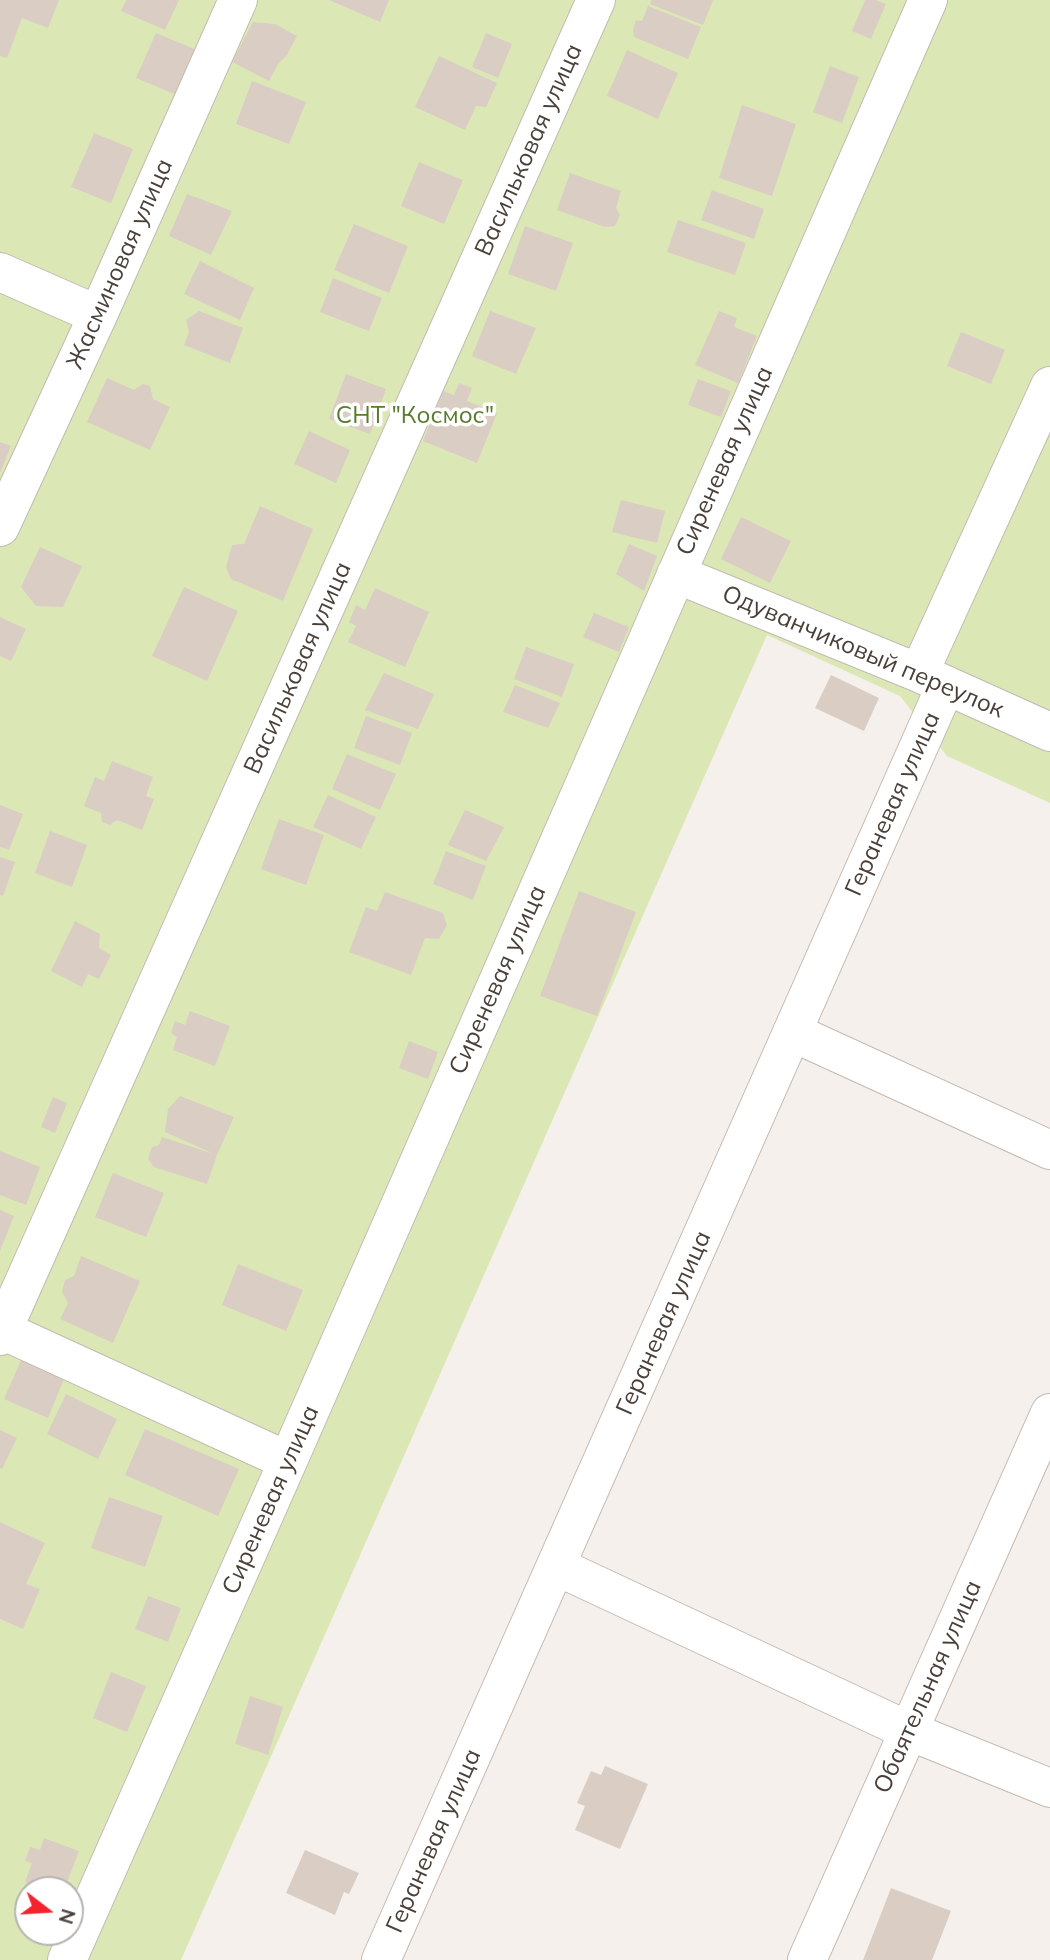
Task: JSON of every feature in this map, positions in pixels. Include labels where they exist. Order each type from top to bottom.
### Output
[{"type":"lane","name":"Жасминовая улица","points":[[0,527],[238,0]]},
{"type":"lane","name":"Васильковая улица","points":[[1,1332],[596,0]]},
{"type":"lane","name":"Сиреневая улица","points":[[67,1960],[928,0]]},
{"type":"lane","points":[[0,272],[98,315]]},
{"type":"lane","name":"Гераневая улица","points":[[382,1960],[792,1032],[1050,386]]},
{"type":"lane","name":"Одуванчиковый переулок","points":[[676,574],[933,679],[1050,732]]},
{"type":"lane","points":[[792,1032],[1050,1150]]},
{"type":"lane","points":[[1,1332],[288,1461]]},
{"type":"lane","name":"Обаятельная улица","points":[[807,1960],[1050,1413]]},
{"type":"lane","points":[[556,1566],[909,1731],[1050,1788]]},
{"type":"green space","name":"СНТ \"Космос\"","points":[[0,0],[1050,0],[1050,803],[947,756],[900,696],[767,635],[181,1960],[0,1960]]},
{"type":"building","points":[[0,0],[59,0],[48,28],[22,18],[7,58],[0,56]]},
{"type":"building","points":[[126,0],[179,0],[165,30],[121,11]]},
{"type":"building","points":[[329,0],[389,0],[380,22]]},
{"type":"building","points":[[651,0],[713,0],[703,25],[650,4]]},
{"type":"building","points":[[865,0],[886,4],[871,39],[852,31]]},
{"type":"building","points":[[648,6],[701,27],[688,59],[634,37],[636,20],[642,21]]},
{"type":"building","points":[[253,22],[275,24],[297,36],[269,81],[232,62]]},
{"type":"building","points":[[156,33],[197,50],[177,95],[136,78]]},
{"type":"building","points":[[486,33],[512,44],[498,78],[472,67]]},
{"type":"building","points":[[627,50],[678,73],[658,119],[607,96]]},
{"type":"building","points":[[439,56],[497,83],[486,107],[476,106],[465,130],[415,107]]},
{"type":"building","points":[[830,66],[859,77],[842,123],[813,112]]},
{"type":"building","points":[[252,81],[306,102],[289,144],[236,124]]},
{"type":"building","points":[[742,105],[796,124],[772,196],[719,178]]},
{"type":"building","points":[[94,133],[133,149],[111,203],[71,187]]},
{"type":"building","points":[[419,162],[463,180],[444,224],[401,206]]},
{"type":"building","points":[[570,173],[621,191],[616,208],[620,215],[615,226],[605,227],[557,210]]},
{"type":"building","points":[[712,190],[764,209],[754,239],[701,220]]},
{"type":"building","points":[[187,194],[232,211],[211,255],[169,236]]},
{"type":"building","points":[[678,220],[746,243],[735,275],[667,252]]},
{"type":"building","points":[[354,224],[408,246],[389,293],[334,270]]},
{"type":"building","points":[[525,226],[573,243],[556,291],[508,274]]},
{"type":"building","points":[[200,261],[254,288],[240,320],[184,294]]},
{"type":"building","points":[[333,278],[382,298],[369,331],[320,312]]},
{"type":"building","points":[[199,311],[243,328],[230,363],[184,345],[189,332],[186,320]]},
{"type":"building","points":[[490,311],[536,328],[516,374],[472,356]]},
{"type":"building","points":[[719,311],[737,318],[734,327],[757,336],[738,383],[695,365]]},
{"type":"building","points":[[961,332],[1005,350],[991,384],[947,366]]},
{"type":"building","points":[[346,374],[386,389],[370,434],[329,419]]},
{"type":"building","points":[[107,378],[134,390],[143,384],[150,386],[153,399],[170,407],[150,450],[87,422]]},
{"type":"building","points":[[698,379],[731,391],[721,417],[688,405]]},
{"type":"building","points":[[459,383],[472,388],[467,401],[497,413],[477,463],[423,441],[443,391],[454,395]]},
{"type":"building","points":[[309,431],[350,450],[336,483],[294,464]]},
{"type":"building","points":[[0,442],[11,446],[0,473]]},
{"type":"building","points":[[621,500],[665,511],[657,543],[612,532]]},
{"type":"building","points":[[260,506],[313,529],[283,601],[231,579],[226,567],[232,545],[244,544]]},
{"type":"building","points":[[741,517],[791,541],[770,583],[721,559]]},
{"type":"building","points":[[629,544],[657,556],[644,591],[616,574]]},
{"type":"building","points":[[40,547],[82,566],[63,607],[36,606],[21,587]]},
{"type":"building","points":[[184,587],[238,611],[207,681],[152,656]]},
{"type":"building","points":[[375,588],[429,612],[405,667],[348,642],[356,626],[349,622],[356,605],[365,610]]},
{"type":"building","points":[[594,613],[629,627],[619,652],[583,637]]},
{"type":"building","points":[[0,617],[26,629],[11,661],[0,656]]},
{"type":"building","points":[[526,647],[574,664],[562,697],[514,679]]},
{"type":"building","points":[[384,673],[434,694],[418,729],[365,710]]},
{"type":"building","points":[[831,675],[879,698],[864,731],[815,708]]},
{"type":"building","points":[[515,685],[560,703],[548,728],[503,712]]},
{"type":"building","points":[[366,716],[412,733],[400,765],[354,748]]},
{"type":"building","points":[[347,754],[396,774],[380,810],[332,789]]},
{"type":"building","points":[[112,761],[153,777],[146,796],[154,799],[142,830],[117,820],[110,825],[102,822],[101,813],[84,806],[95,777],[104,781]]},
{"type":"building","points":[[328,795],[376,817],[361,849],[313,827]]},
{"type":"building","points":[[0,805],[23,814],[9,850],[0,847]]},
{"type":"building","points":[[465,810],[504,827],[486,861],[448,845]]},
{"type":"building","points":[[279,819],[324,835],[306,885],[261,869]]},
{"type":"building","points":[[50,831],[87,845],[72,887],[35,873]]},
{"type":"building","points":[[446,851],[486,866],[473,900],[433,884]]},
{"type":"building","points":[[0,857],[15,862],[3,896],[0,895]]},
{"type":"building","points":[[579,891],[636,912],[597,1016],[540,996]]},
{"type":"building","points":[[385,892],[443,913],[447,925],[439,939],[425,938],[411,975],[349,952],[366,907],[377,911]]},
{"type":"building","points":[[75,921],[100,934],[99,948],[111,955],[99,979],[88,974],[82,987],[51,971]]},
{"type":"building","points":[[190,1011],[230,1026],[215,1066],[173,1050],[177,1037],[171,1033],[175,1021],[185,1025]]},
{"type":"building","points":[[409,1041],[438,1052],[428,1079],[399,1068]]},
{"type":"building","points":[[180,1096],[234,1117],[207,1184],[154,1167],[148,1159],[152,1147],[159,1145],[162,1137],[214,1154],[165,1132],[168,1109]]},
{"type":"building","points":[[53,1097],[67,1103],[55,1133],[41,1127]]},
{"type":"building","points":[[0,1151],[40,1167],[26,1205],[0,1195]]},
{"type":"building","points":[[113,1173],[164,1193],[146,1237],[95,1217]]},
{"type":"building","points":[[0,1210],[14,1216],[0,1251]]},
{"type":"building","points":[[81,1256],[140,1281],[113,1343],[60,1319],[68,1303],[62,1292],[65,1280],[74,1276]]},
{"type":"building","points":[[238,1264],[303,1290],[286,1331],[222,1305]]},
{"type":"building","points":[[25,1351],[68,1369],[48,1418],[4,1399]]},
{"type":"building","points":[[66,1394],[117,1419],[98,1459],[47,1434]]},
{"type":"building","points":[[145,1429],[239,1469],[218,1516],[125,1475]]},
{"type":"building","points":[[0,1430],[17,1438],[2,1469],[0,1468]]},
{"type":"building","points":[[109,1497],[163,1516],[145,1567],[91,1548]]},
{"type":"building","points":[[0,1522],[45,1543],[26,1584],[40,1589],[23,1629],[0,1619]]},
{"type":"building","points":[[148,1596],[181,1608],[168,1642],[135,1629]]},
{"type":"building","points":[[111,1672],[146,1686],[127,1732],[93,1718]]},
{"type":"building","points":[[250,1696],[283,1707],[268,1755],[235,1744]]},
{"type":"building","points":[[605,1766],[648,1784],[620,1849],[575,1830],[585,1806],[577,1803],[591,1771],[601,1775]]},
{"type":"building","points":[[44,1838],[79,1851],[69,1876],[27,1876],[32,1863],[25,1861],[30,1847],[40,1850]]},
{"type":"building","points":[[305,1850],[359,1873],[349,1894],[344,1892],[335,1915],[286,1893]]},
{"type":"building","points":[[891,1888],[951,1911],[932,1960],[863,1960]]}]
